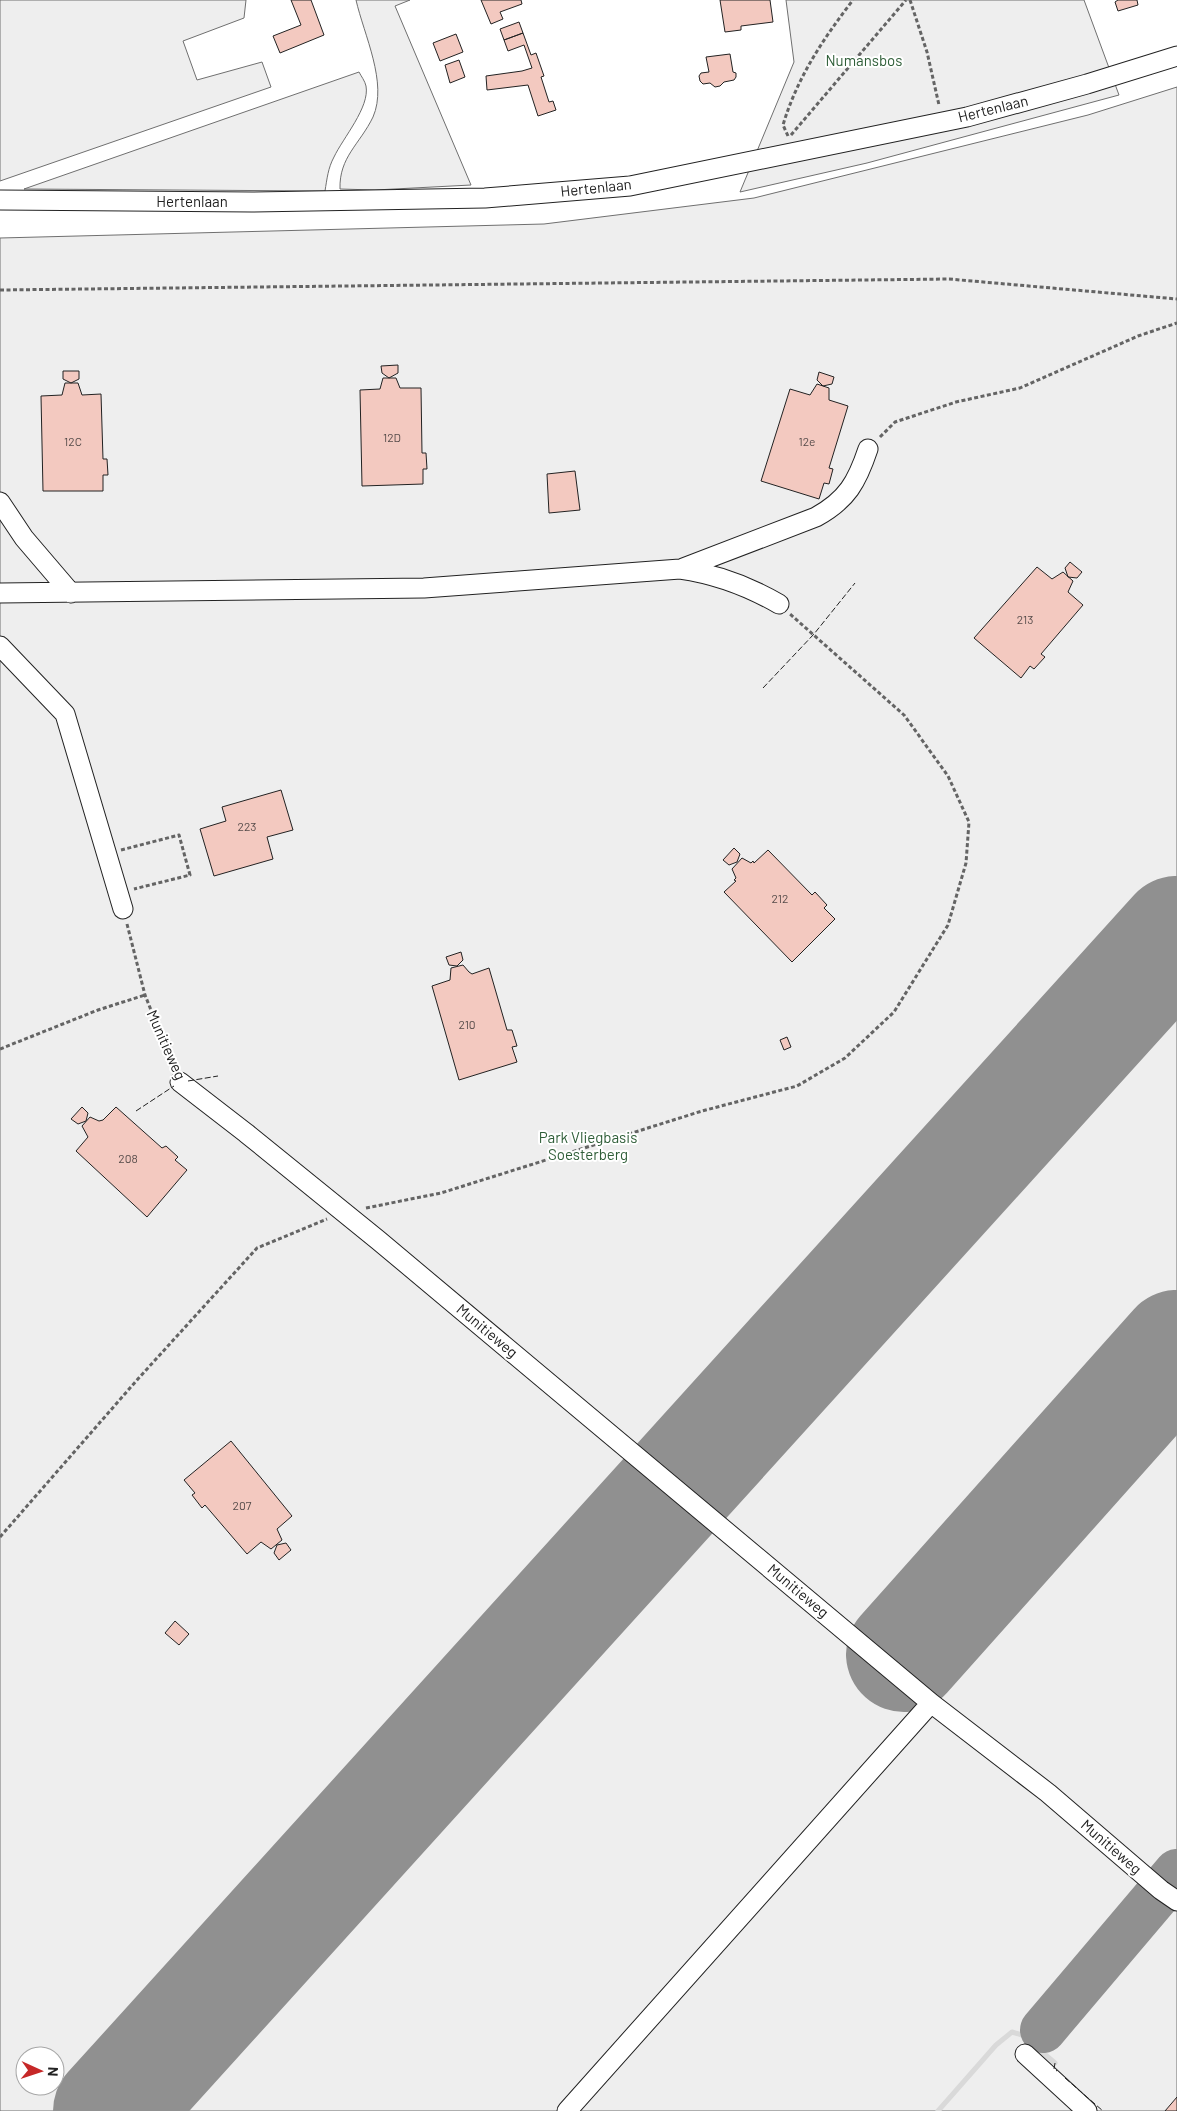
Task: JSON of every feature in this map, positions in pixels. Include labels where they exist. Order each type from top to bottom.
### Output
[{"type":"street","name":"Hertenlaan","points":[[0,200],[252,202],[485,198],[630,186],[966,117],[1177,56]]},
{"type":"street","points":[[680,569],[816,517],[830,509],[844,498],[860,472],[868,449]]},
{"type":"street","points":[[0,502],[24,538],[71,592]]},
{"type":"street","points":[[0,593],[424,588],[680,569],[703,572],[736,583],[759,592],[778,604]]},
{"type":"street","points":[[0,646],[65,714],[121,901]]},
{"type":"street","name":"Munitieweg","points":[[180,1082],[344,1212],[931,1702],[1048,1793],[1161,1890],[1177,1901]]},
{"type":"street","points":[[567,2111],[931,1702]]},
{"type":"street","points":[[1024,2054],[1087,2111]]},
{"type":"path","points":[[789,137],[783,125],[790,101],[808,65],[827,34],[853,0]]},
{"type":"path","points":[[772,157],[906,0]]},
{"type":"path","points":[[910,0],[927,52],[939,108],[946,120]]},
{"type":"path","points":[[0,290],[949,279],[1177,299]]},
{"type":"path","points":[[868,449],[895,422],[956,402],[1020,388],[1138,336],[1177,323]]},
{"type":"path","points":[[0,1537],[137,1380],[257,1248],[344,1212],[441,1193],[702,1111],[797,1086],[845,1058],[894,1012],[948,925],[966,863],[969,822],[948,776],[904,715],[778,604]]},
{"type":"path","points":[[107,854],[179,835],[190,875],[121,901]]},
{"type":"path","name":"Munitieweg","points":[[121,901],[145,995],[180,1082]]},
{"type":"path","points":[[0,1049],[98,1010],[145,995]]},
{"type":"green space","points":[[0,0],[246,0],[244,18],[183,41],[197,80],[262,62],[271,87],[0,181]]},
{"type":"green space","points":[[356,0],[410,0],[395,6],[471,185],[375,190],[340,189],[343,168],[351,151],[368,127],[377,104],[378,89],[373,59]]},
{"type":"green space","name":"Numansbos","points":[[786,0],[1084,0],[1119,95],[867,163],[740,192],[794,62]]},
{"type":"green space","points":[[359,72],[366,86],[364,103],[332,161],[325,191],[24,189]]},
{"type":"green space","name":"Park Vliegbasis Soesterberg","points":[[1177,87],[1177,2111],[0,2111],[0,238],[544,224],[754,198],[1088,115]]},
{"type":"building","points":[[291,0],[311,0],[324,35],[280,53],[273,36],[301,25]]},
{"type":"building","points":[[481,0],[521,0],[522,4],[500,12],[503,19],[491,24]]},
{"type":"building","points":[[720,0],[770,0],[773,22],[741,26],[741,30],[725,32]]},
{"type":"building","points":[[1118,0],[1137,0],[1138,5],[1118,11],[1115,2]]},
{"type":"building","points":[[519,22],[523,33],[504,40],[500,29]]},
{"type":"building","points":[[523,33],[531,55],[536,53],[544,76],[541,77],[549,102],[553,101],[556,110],[538,116],[528,85],[487,90],[486,76],[532,68],[524,45],[508,51],[504,40]]},
{"type":"building","points":[[456,34],[463,52],[440,61],[433,43]]},
{"type":"building","points":[[730,54],[733,72],[736,73],[734,80],[724,82],[720,86],[715,87],[710,83],[703,84],[700,81],[699,76],[701,73],[709,72],[706,57]]},
{"type":"building","points":[[459,60],[465,77],[450,83],[445,65]]},
{"type":"building","points":[[398,365],[398,373],[389,378],[382,373],[381,366]]},
{"type":"building","points":[[63,371],[79,371],[79,379],[71,383],[63,379]]},
{"type":"building","points":[[819,372],[834,377],[832,384],[823,386],[817,380]]},
{"type":"building","points":[[383,378],[396,378],[400,388],[421,388],[422,453],[426,453],[427,469],[423,469],[423,484],[362,486],[360,390],[380,389]]},
{"type":"building","points":[[65,383],[78,383],[82,395],[101,394],[103,459],[107,459],[108,475],[103,475],[103,491],[43,491],[41,396],[62,395]]},
{"type":"building","points":[[817,384],[829,388],[829,400],[848,406],[829,468],[833,469],[829,484],[824,483],[819,499],[761,481],[790,389],[810,395]]},
{"type":"building","points":[[575,471],[580,510],[549,513],[547,474]]},
{"type":"building","points":[[1070,562],[1082,572],[1077,578],[1068,577],[1065,568]]},
{"type":"building","points":[[1037,567],[1052,579],[1063,572],[1073,581],[1068,592],[1083,605],[1041,654],[1045,657],[1034,669],[1030,666],[1021,678],[974,638]]},
{"type":"building","points":[[281,790],[293,830],[267,837],[273,859],[214,876],[200,829],[226,821],[222,807]]},
{"type":"building","points":[[734,848],[740,854],[737,862],[729,865],[723,860]]},
{"type":"building","points":[[768,850],[812,895],[815,892],[827,905],[824,908],[835,919],[792,962],[724,892],[736,881],[734,880],[736,878],[732,869],[742,858],[754,863]]},
{"type":"building","points":[[461,952],[463,960],[457,966],[449,965],[446,957]]},
{"type":"building","points":[[463,965],[472,974],[489,968],[507,1030],[512,1030],[517,1046],[512,1047],[517,1062],[459,1080],[432,986],[450,980],[451,968]]},
{"type":"building","points":[[787,1037],[791,1047],[784,1050],[780,1040]]},
{"type":"building","points":[[82,1107],[88,1113],[86,1121],[78,1124],[71,1119]]},
{"type":"building","points":[[116,1107],[162,1148],[166,1146],[178,1157],[175,1160],[187,1170],[147,1217],[76,1151],[88,1137],[82,1126],[90,1117],[99,1121],[103,1120]]},
{"type":"building","points":[[231,1441],[292,1516],[277,1529],[282,1540],[271,1549],[261,1542],[247,1554],[205,1505],[202,1508],[192,1495],[195,1493],[184,1480]]},
{"type":"building","points":[[286,1543],[291,1550],[279,1560],[274,1553],[277,1545]]},
{"type":"building","points":[[175,1621],[189,1634],[179,1645],[165,1633]]},
{"type":"building","points":[[1177,2097],[1177,2111],[1165,2111]]},
{"type":"waterway","points":[[938,2111],[996,2045],[1012,2032],[1022,2035],[1055,2063]]},
{"type":"taxiway","points":[[1043,2030],[1177,1872]]},
{"type":"runway","points":[[111,2111],[1177,934]]},
{"type":"runway","points":[[904,1654],[1177,1348]]},
{"type":"fence","points":[[763,688],[814,634],[855,583]]},
{"type":"fence","points":[[188,1081],[218,1076]]},
{"type":"fence","points":[[136,1111],[174,1086]]},
{"type":"fence","points":[[1055,2063],[1054,2069],[1057,2071]]},
{"type":"fence","points":[[1065,2078],[1103,2111]]}]
